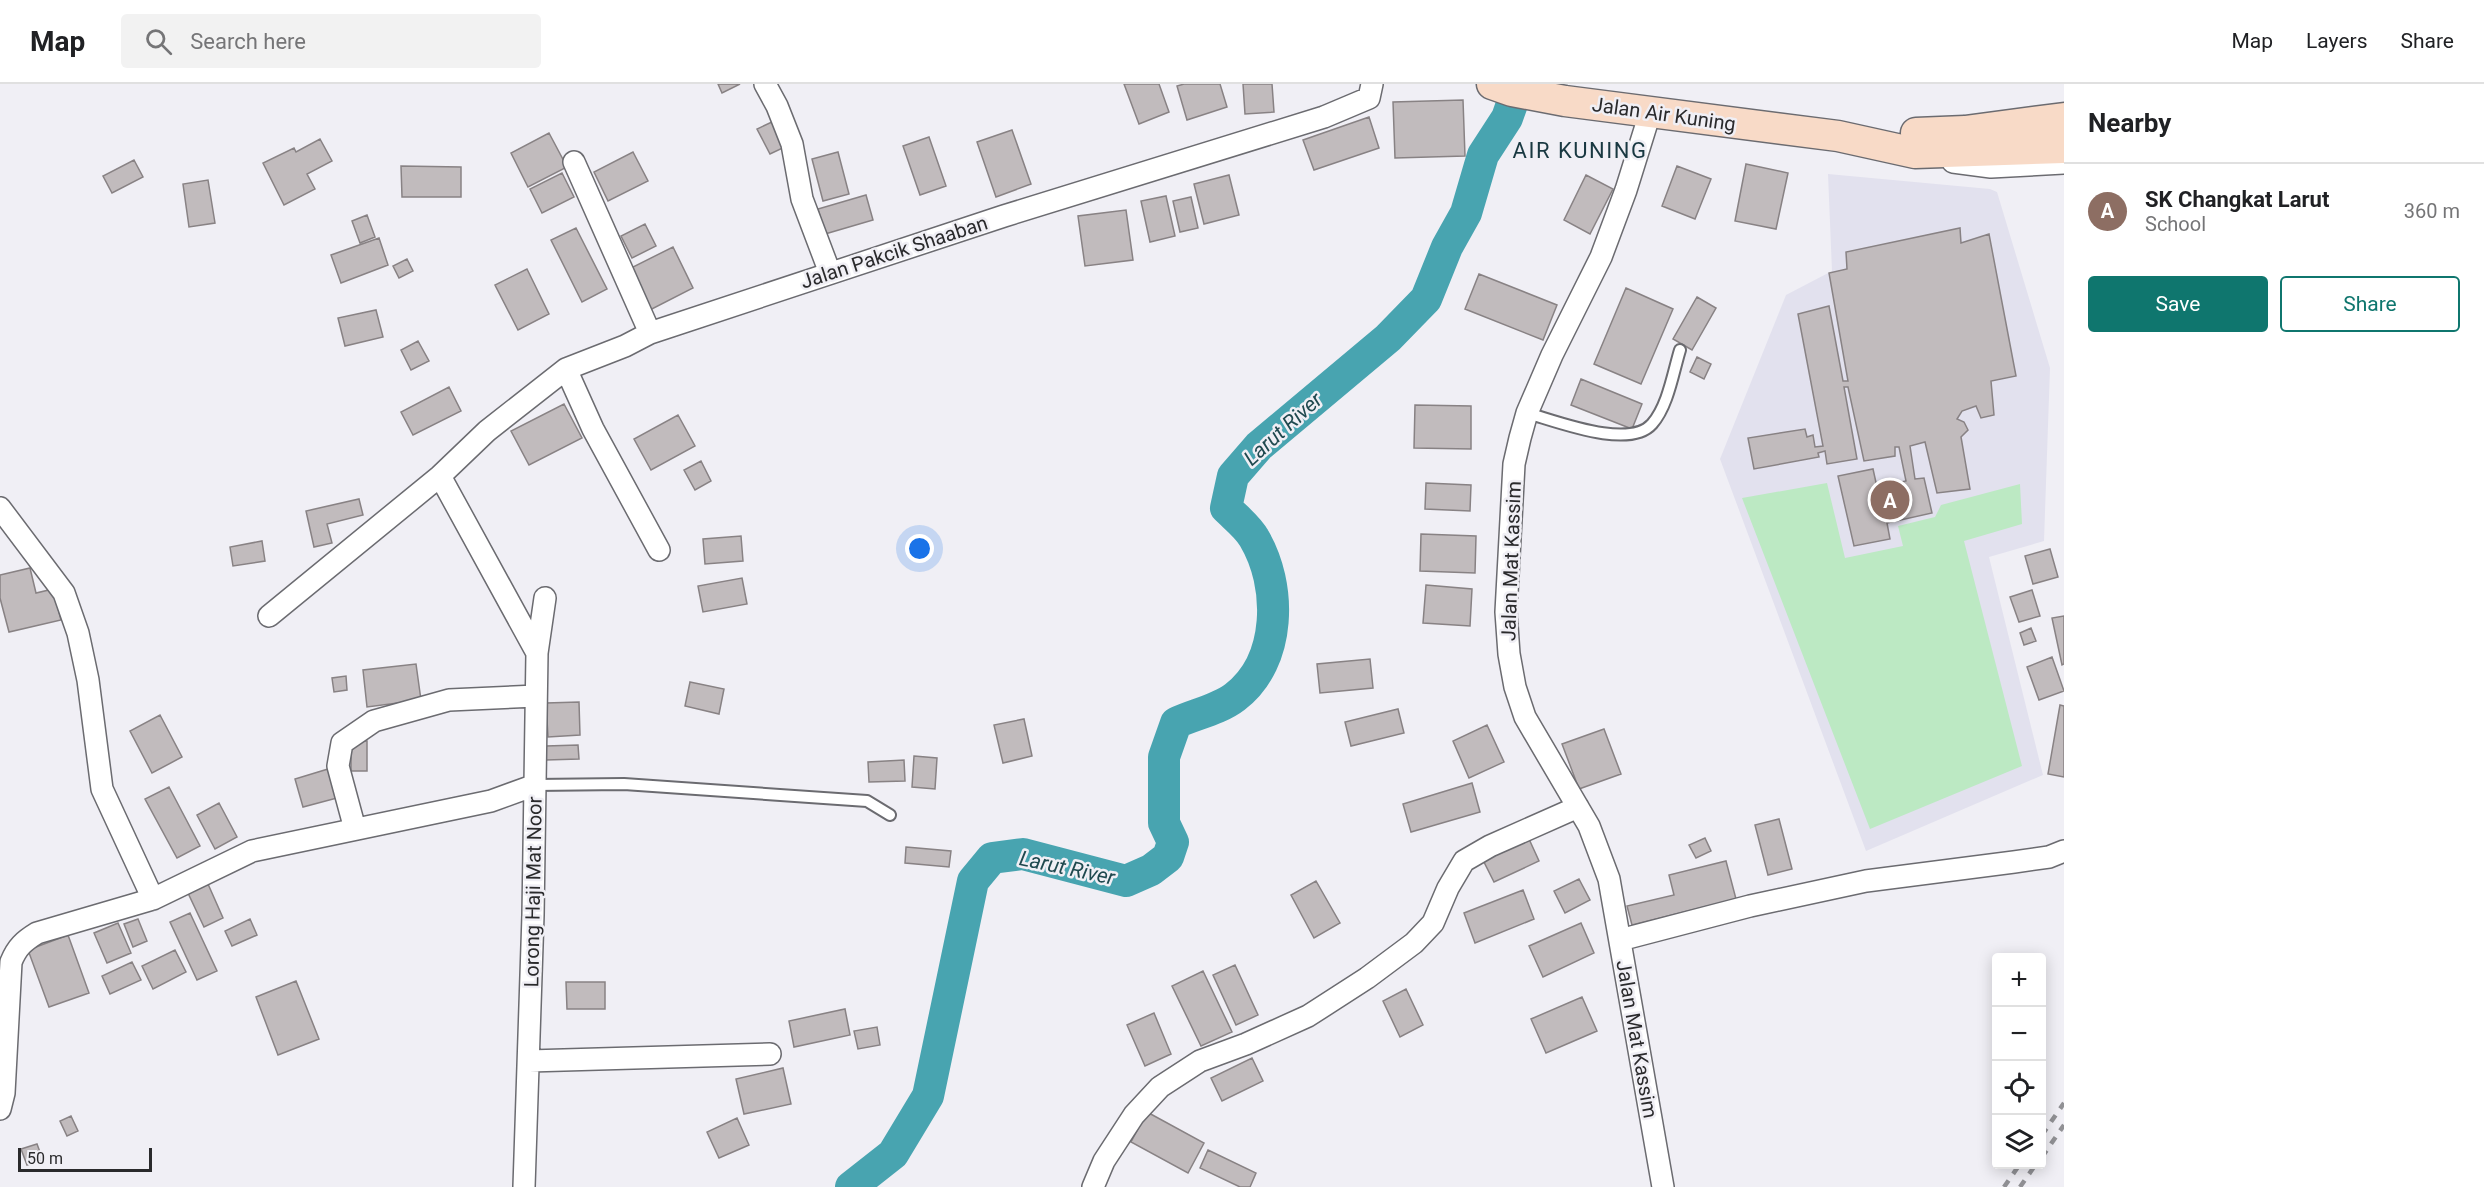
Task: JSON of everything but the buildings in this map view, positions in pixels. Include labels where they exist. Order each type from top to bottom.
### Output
[{"type":"main road","name":"Jalan Air Kuning","points":[[1502,87],[1564,101],[1838,136],[1915,153],[2064,161]]},
{"type":"main road","points":[[2029,122],[2064,110]]},
{"type":"main road","name":"Jalan Air Kuning","points":[[1838,136],[1965,131],[2064,118]]},
{"type":"street","points":[[765,84],[777,106],[792,144],[802,198],[830,273]]},
{"type":"street","name":"Jalan Pakcik Shaaban","points":[[269,616],[440,476],[487,431],[566,369],[625,346],[650,333],[830,273],[1004,216],[1324,117],[1369,98],[1372,84]]},
{"type":"street","name":"Jalan Mat Kassim","points":[[1650,113],[1626,190],[1601,257],[1552,355],[1527,413],[1514,464],[1506,612],[1509,654],[1515,687],[1525,717],[1589,826],[1609,879],[1663,1187]]},
{"type":"street","points":[[574,162],[650,333]]},
{"type":"street","points":[[566,369],[593,429],[659,550]]},
{"type":"street","points":[[440,476],[537,653]]},
{"type":"street","points":[[0,508],[64,593],[78,633],[88,680],[102,789],[153,899]]},
{"type":"street","name":"Lorong Haji Mat Noor","points":[[524,1187],[529,1061],[537,653],[545,598]]},
{"type":"street","points":[[355,829],[338,766],[342,743],[374,721],[449,700],[536,696]]},
{"type":"street","points":[[0,1109],[4,1093],[11,962],[16,949],[26,940],[38,933],[153,899],[252,851],[491,801],[535,785]]},
{"type":"street","points":[[1094,1187],[1104,1161],[1134,1115],[1160,1087],[1200,1061],[1246,1044],[1308,1016],[1367,978],[1414,943],[1433,922],[1448,888],[1464,861],[1490,846],[1578,807]]},
{"type":"street","points":[[1620,940],[1750,906],[1866,881],[2014,862],[2064,851]]},
{"type":"street","points":[[529,1061],[770,1054]]},
{"type":"lane","points":[[1527,413],[1616,436],[1644,432],[1653,423],[1661,408],[1680,350]]},
{"type":"lane","points":[[535,785],[624,784],[867,801],[890,815]]},
{"type":"shaded area","points":[[1828,174],[1990,189],[1997,192],[2050,368],[2044,541],[1989,557],[2043,775],[1866,851],[1720,459],[1786,295],[1832,271]]},
{"type":"green space","points":[[1827,483],[1845,558],[1903,546],[1898,526],[1935,517],[1941,505],[2020,484],[2022,524],[1964,541],[2022,766],[1870,829],[1742,498]]},
{"type":"waterway","name":"Larut River","points":[[851,1187],[893,1154],[928,1096],[973,881],[992,858],[1023,854],[1126,881],[1151,870],[1168,857],[1173,842],[1164,823],[1164,757],[1176,723],[1214,709],[1235,697],[1250,682],[1262,664],[1273,622],[1273,599],[1263,557],[1245,526],[1226,508],[1233,476],[1259,446],[1388,338],[1426,299],[1447,247],[1466,213],[1483,155],[1507,118],[1519,84]]},
{"type":"railway","points":[[2046,1129],[2064,1103]]},
{"type":"railway","points":[[2046,1151],[2064,1125]]},
{"type":"railway","points":[[2004,1187],[2017,1169]]},
{"type":"railway","points":[[2020,1187],[2033,1169]]},
{"type":"place","name":"SK Changkat Larut","points":[[1890,500]]},
{"type":"district","name":"AIR KUNING","points":[[1580,150]]}]
